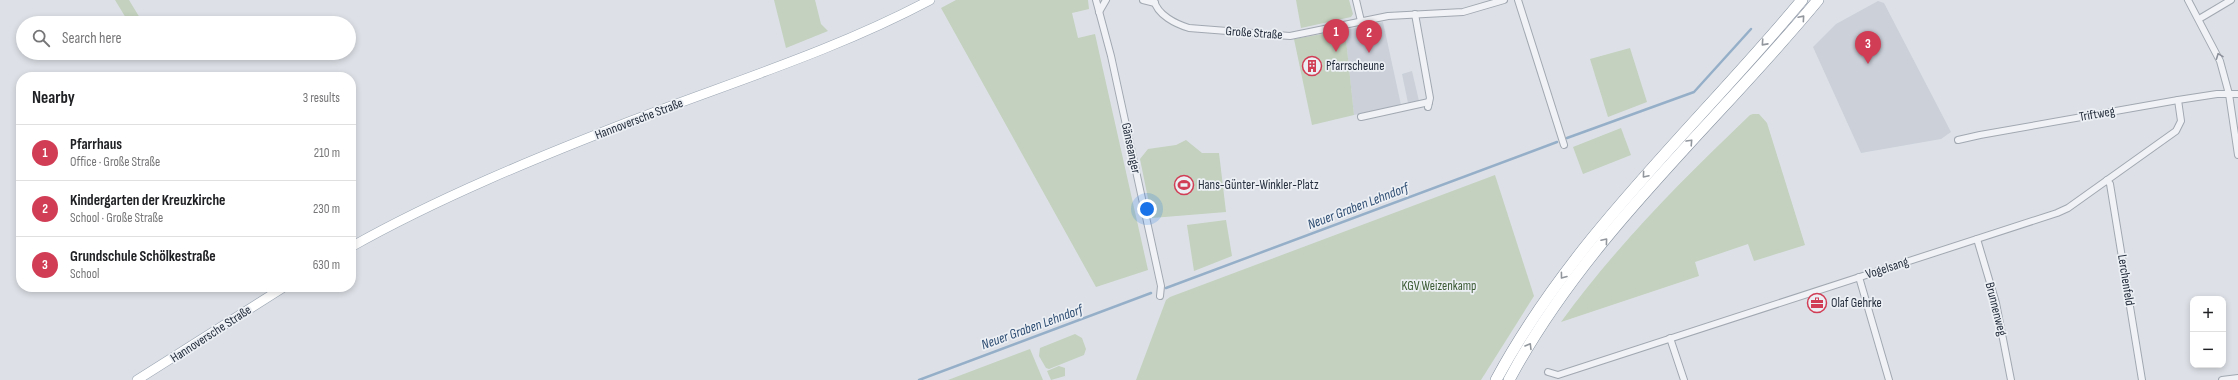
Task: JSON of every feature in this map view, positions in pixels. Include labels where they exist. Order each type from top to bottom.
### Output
[{"type":"highway","points":[[1790,15],[1794,0]]},
{"type":"highway","points":[[1496,380],[1534,315],[1585,247],[1657,162],[1802,0]]},
{"type":"highway","points":[[1509,380],[1545,321],[1594,254],[1671,163],[1818,0]]},
{"type":"main road","name":"Hannoversche Straße","points":[[356,244],[421,211],[560,150],[631,121],[838,45],[930,0]]},
{"type":"main road","name":"Hannoversche Straße","points":[[137,380],[276,292]]},
{"type":"street","name":"Gänseanger","points":[[1096,0],[1111,56],[1161,286],[1160,296]]},
{"type":"street","points":[[1099,12],[1106,0]]},
{"type":"street","name":"Große Straße","points":[[1143,0],[1155,2],[1162,13],[1177,24],[1204,30],[1290,36],[1388,16],[1463,12],[1504,0]]},
{"type":"street","points":[[1356,0],[1361,21]]},
{"type":"street","points":[[1518,0],[1564,145]]},
{"type":"street","points":[[2188,0],[2220,61],[2229,94],[2238,155]]},
{"type":"street","points":[[2199,19],[2231,0]]},
{"type":"street","points":[[1361,117],[1428,104],[1430,98],[1415,14]]},
{"type":"street","name":"Triftweg","points":[[1958,140],[1992,132],[2178,100],[2238,94]]},
{"type":"street","name":"Vogelsang","points":[[1548,372],[1558,375],[2068,208],[2176,131],[2181,121],[2178,100]]},
{"type":"street","name":"Lerchenfeld","points":[[2107,180],[2110,184],[2142,380]]},
{"type":"street","name":"Brunnenweg","points":[[1977,239],[1996,303],[2011,380]]},
{"type":"street","points":[[1859,277],[1889,380]]},
{"type":"street","points":[[1670,338],[1684,380]]},
{"type":"street","points":[[2222,380],[2238,378]]},
{"type":"shaded area","points":[[1878,1],[1884,3],[1951,132],[1941,139],[1861,153],[1813,47],[1836,24]]},
{"type":"shaded area","points":[[1383,22],[1401,105],[1354,115],[1345,30]]},
{"type":"shaded area","points":[[1412,71],[1419,101],[1408,103],[1402,74]]},
{"type":"green space","points":[[115,0],[129,0],[139,16],[125,16]]},
{"type":"green space","points":[[774,0],[815,0],[821,24],[828,31],[786,48]]},
{"type":"green space","points":[[956,0],[1088,0],[1089,9],[1072,13],[1078,38],[1095,34],[1148,270],[1096,287],[941,8]]},
{"type":"green space","points":[[1296,0],[1349,0],[1353,14],[1351,17],[1301,28]]},
{"type":"green space","points":[[1345,30],[1354,115],[1312,125],[1294,39]]},
{"type":"green space","points":[[1630,48],[1647,102],[1608,117],[1590,59]]},
{"type":"green space","points":[[1759,114],[1767,123],[1805,245],[1754,261],[1748,244],[1695,262],[1699,276],[1561,322],[1604,267],[1651,214],[1725,139],[1750,115]]},
{"type":"green space","points":[[1621,128],[1631,155],[1583,174],[1573,147]]},
{"type":"green space","name":"Hans-Günter-Winkler-Platz","points":[[1186,140],[1202,153],[1219,153],[1226,212],[1152,218],[1140,159],[1148,149],[1176,145]]},
{"type":"green space","name":"KGV Weizenkamp","points":[[1495,175],[1534,296],[1481,380],[1136,380],[1166,300],[1170,297]]},
{"type":"green space","points":[[1226,220],[1232,256],[1194,271],[1187,225]]},
{"type":"green space","points":[[1075,334],[1082,338],[1086,349],[1084,355],[1049,369],[1046,368],[1039,356],[1040,348]]},
{"type":"green space","points":[[1030,349],[1043,380],[948,380]]},
{"type":"green space","points":[[1059,366],[1065,368],[1065,376],[1051,380],[1047,371]]},
{"type":"waterway","name":"Neuer Graben Lehndorf","points":[[1567,138],[1694,92],[1751,29]]},
{"type":"waterway","name":"Neuer Graben Lehndorf","points":[[1166,288],[1557,142]]},
{"type":"waterway","name":"Neuer Graben Lehndorf","points":[[919,380],[1151,293]]},
{"type":"place","name":"Pfarrhaus","points":[[1336,52]]},
{"type":"place","name":"Kindergarten der Kreuzkirche","points":[[1369,53]]},
{"type":"place","name":"Grundschule Schölkestraße","points":[[1868,64]]},
{"type":"place","name":"Pfarrscheune","points":[[1312,66]]},
{"type":"place","name":"Hans-Günter-Winkler-Platz","points":[[1184,185]]},
{"type":"place","name":"Olaf Gehrke","points":[[1817,303]]}]
